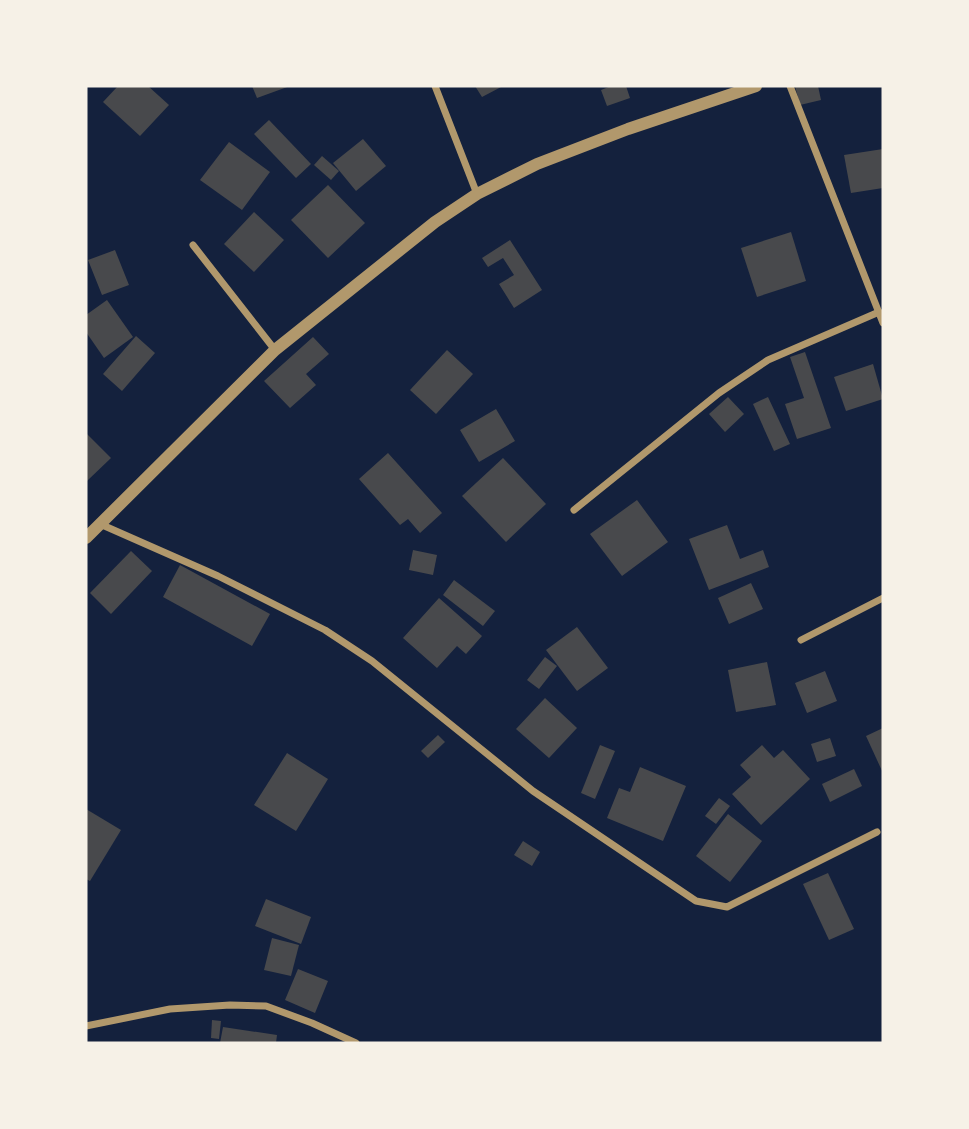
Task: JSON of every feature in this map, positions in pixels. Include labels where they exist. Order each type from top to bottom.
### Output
[{"type":"street","points":[[435,86],[477,194]]},
{"type":"street","points":[[86,538],[275,350],[435,222],[477,194],[537,164],[756,86]]},
{"type":"street","points":[[790,86],[883,323]]},
{"type":"street","points":[[194,245],[275,350]]},
{"type":"street","points":[[574,510],[719,393],[768,360],[878,312]]},
{"type":"street","points":[[99,523],[218,576],[325,630],[372,661],[533,791],[696,901],[727,906],[877,832]]},
{"type":"street","points":[[801,640],[883,598]]},
{"type":"street","points":[[86,1026],[170,1009],[230,1005],[265,1006],[356,1043]]},
{"type":"building","points":[[118,86],[148,86],[169,105],[140,136],[103,102]]},
{"type":"building","points":[[252,86],[290,86],[257,98]]},
{"type":"building","points":[[475,86],[503,86],[482,97]]},
{"type":"building","points":[[611,86],[626,86],[630,98],[607,106],[601,90]]},
{"type":"building","points":[[795,86],[818,86],[821,100],[800,105]]},
{"type":"building","points":[[269,120],[311,164],[296,178],[254,134]]},
{"type":"building","points":[[363,139],[386,166],[356,191],[333,163]]},
{"type":"building","points":[[229,142],[270,172],[242,210],[200,180]]},
{"type":"building","points":[[883,149],[883,188],[851,193],[844,155]]},
{"type":"building","points":[[322,156],[339,171],[331,180],[314,165]]},
{"type":"building","points":[[328,185],[365,223],[328,258],[291,220]]},
{"type":"building","points":[[254,212],[284,240],[254,272],[224,244]]},
{"type":"building","points":[[791,232],[806,281],[757,297],[741,248]]},
{"type":"building","points":[[510,240],[542,290],[514,308],[499,284],[514,275],[503,258],[488,267],[482,258]]},
{"type":"building","points":[[115,250],[129,285],[102,295],[88,260]]},
{"type":"building","points":[[107,300],[133,337],[104,358],[86,332],[86,315]]},
{"type":"building","points":[[136,336],[155,353],[122,391],[103,374]]},
{"type":"building","points":[[313,337],[329,354],[306,374],[316,385],[290,408],[264,381]]},
{"type":"building","points":[[447,350],[473,374],[436,414],[410,390]]},
{"type":"building","points":[[805,352],[831,428],[797,439],[785,404],[804,398],[790,357]]},
{"type":"building","points":[[873,364],[883,399],[846,411],[834,377]]},
{"type":"building","points":[[728,397],[744,414],[725,432],[709,414]]},
{"type":"building","points":[[768,397],[790,444],[774,451],[753,404]]},
{"type":"building","points":[[496,409],[515,441],[479,462],[460,430]]},
{"type":"building","points":[[86,433],[111,458],[87,481],[86,479]]},
{"type":"building","points":[[388,453],[442,513],[420,533],[408,519],[400,525],[359,479]]},
{"type":"building","points":[[503,458],[546,504],[506,542],[462,496]]},
{"type":"building","points":[[637,500],[668,542],[622,576],[590,534]]},
{"type":"building","points":[[727,525],[740,559],[763,550],[769,567],[709,590],[689,539]]},
{"type":"building","points":[[413,550],[437,555],[433,575],[409,570]]},
{"type":"building","points":[[131,551],[152,571],[111,614],[90,593]]},
{"type":"building","points":[[180,565],[270,614],[252,646],[163,597]]},
{"type":"building","points":[[454,580],[495,611],[483,626],[443,595]]},
{"type":"building","points":[[751,583],[763,609],[729,624],[718,598]]},
{"type":"building","points":[[439,598],[482,636],[466,654],[457,646],[437,668],[403,638]]},
{"type":"building","points":[[577,627],[608,668],[577,691],[546,650]]},
{"type":"building","points":[[545,657],[557,666],[539,689],[527,680]]},
{"type":"building","points":[[767,662],[776,705],[736,712],[728,670]]},
{"type":"building","points":[[825,671],[837,701],[807,713],[795,683]]},
{"type":"building","points":[[545,698],[577,728],[549,758],[516,729]]},
{"type":"building","points":[[883,728],[883,773],[866,736]]},
{"type":"building","points":[[438,735],[445,742],[428,758],[421,751]]},
{"type":"building","points":[[830,738],[836,756],[817,762],[811,744]]},
{"type":"building","points":[[600,745],[615,751],[595,799],[581,793]]},
{"type":"building","points":[[762,745],[774,758],[783,750],[810,779],[761,825],[732,794],[751,777],[740,765]]},
{"type":"building","points":[[287,753],[328,779],[296,831],[254,805]]},
{"type":"building","points":[[640,767],[686,786],[663,841],[607,818],[619,788],[630,792]]},
{"type":"building","points":[[854,769],[862,786],[830,802],[822,784]]},
{"type":"building","points":[[719,798],[730,806],[716,824],[705,816]]},
{"type":"building","points":[[86,809],[121,830],[90,881],[86,879]]},
{"type":"building","points":[[728,814],[762,841],[730,882],[696,856]]},
{"type":"building","points":[[523,841],[540,852],[532,866],[514,855]]},
{"type":"building","points":[[828,873],[854,929],[829,940],[803,884]]},
{"type":"building","points":[[266,899],[311,917],[301,944],[255,926]]},
{"type":"building","points":[[272,938],[299,945],[291,976],[264,970]]},
{"type":"building","points":[[298,969],[328,981],[315,1013],[285,1000]]},
{"type":"building","points":[[212,1020],[221,1021],[219,1039],[211,1038]]},
{"type":"building","points":[[223,1027],[277,1035],[276,1043],[220,1043]]}]
